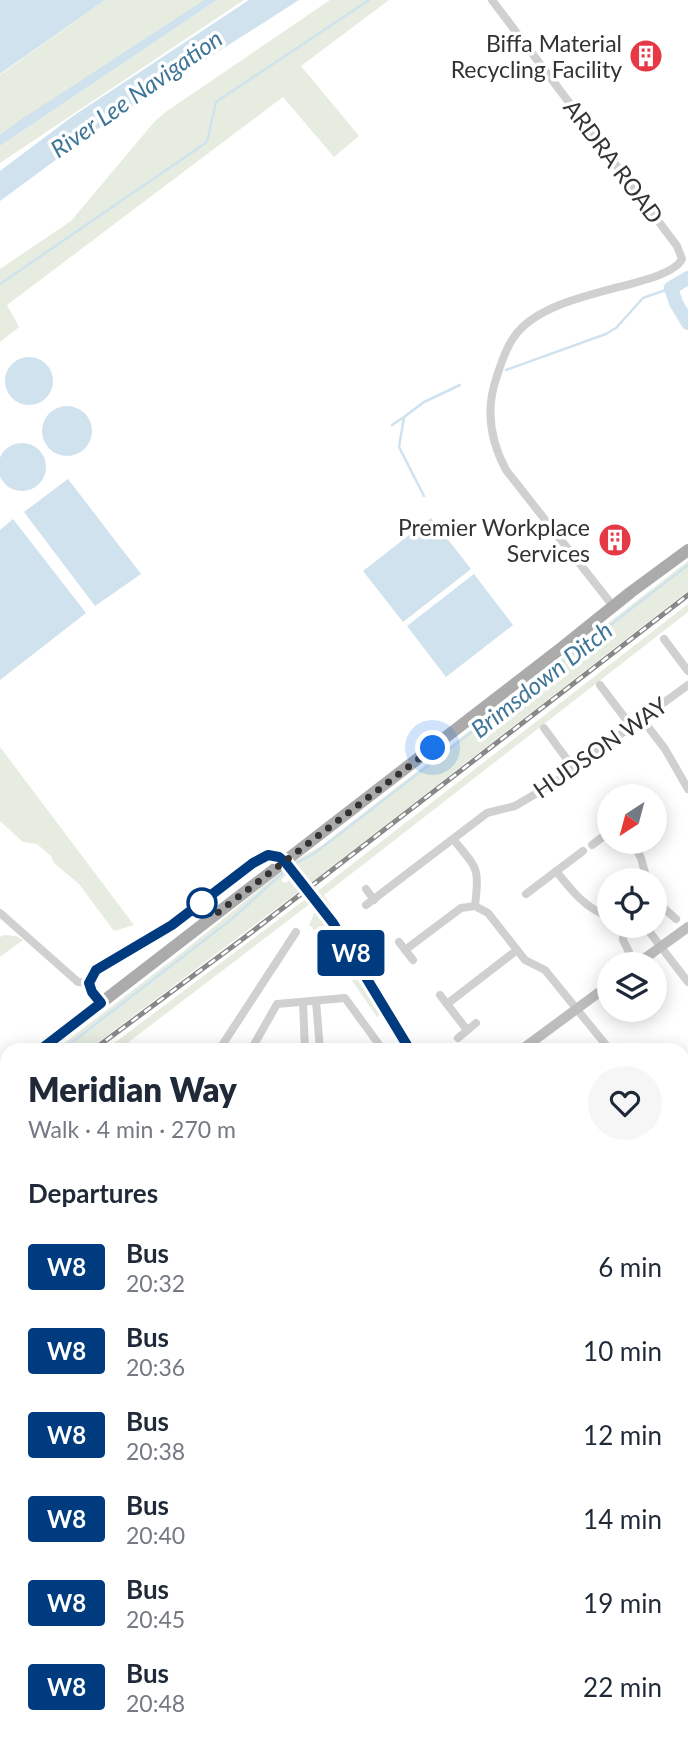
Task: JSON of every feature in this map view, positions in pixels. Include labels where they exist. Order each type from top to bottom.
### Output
[{"type":"main road","points":[[49,1043],[688,550]]},
{"type":"street","name":"ARDRA ROAD","points":[[492,0],[677,246],[682,259],[674,267],[649,278],[572,299],[532,319],[514,337],[494,384],[491,425],[496,448],[506,470],[613,606]]},
{"type":"street","points":[[664,639],[688,671]]},
{"type":"street","points":[[600,685],[631,726]]},
{"type":"street","name":"HUDSON WAY","points":[[366,889],[370,902],[491,811],[515,806],[574,769],[688,685]]},
{"type":"street","points":[[642,719],[665,749],[688,789]]},
{"type":"street","points":[[544,728],[574,769]]},
{"type":"street","points":[[453,839],[477,872],[475,906]]},
{"type":"street","points":[[592,845],[597,841]]},
{"type":"street","points":[[526,894],[583,851]]},
{"type":"street","points":[[101,1003],[89,983],[96,970],[172,925],[268,855],[286,863],[326,915],[406,1043]]},
{"type":"street","points":[[556,871],[579,899],[597,911]]},
{"type":"street","points":[[405,950],[457,911],[465,906],[475,906],[488,913],[525,960],[545,970],[604,1043]]},
{"type":"street","points":[[667,911],[676,919]]},
{"type":"street","points":[[0,913],[78,982],[89,983]]},
{"type":"street","points":[[653,952],[688,927]]},
{"type":"street","points":[[224,1043],[296,932]]},
{"type":"street","points":[[624,938],[629,952]]},
{"type":"street","points":[[655,938],[688,982]]},
{"type":"street","points":[[399,942],[412,960]]},
{"type":"street","points":[[447,1004],[517,950]]},
{"type":"street","points":[[530,1043],[597,994]]},
{"type":"street","points":[[440,995],[467,1030]]},
{"type":"street","points":[[255,1043],[277,1004],[348,999],[378,1043]]},
{"type":"street","points":[[316,1000],[319,1043]]},
{"type":"street","points":[[303,1002],[305,1043]]},
{"type":"street","points":[[458,1038],[476,1023]]},
{"type":"shaded area","points":[[105,0],[204,0],[0,135],[0,75]]},
{"type":"shaded area","points":[[217,0],[244,0],[0,163],[0,146]]},
{"type":"shaded area","points":[[330,0],[389,0],[301,66],[359,136],[334,157],[283,97],[7,305],[19,327],[0,342],[0,269],[71,221],[155,121],[167,111]]},
{"type":"shaded area","points":[[688,561],[688,591],[309,884],[295,867],[281,880],[285,883],[291,879],[301,890],[97,1043],[64,1043],[293,862],[321,846]]},
{"type":"shaded area","points":[[688,604],[688,612],[324,895],[333,910],[329,910],[315,893]]},
{"type":"shaded area","points":[[0,747],[134,925],[114,931],[79,884],[54,863],[51,856],[37,844],[23,842],[0,821]]},
{"type":"shaded area","points":[[307,898],[311,903],[128,1043],[114,1043]]},
{"type":"shaded area","points":[[316,909],[380,1015],[377,1017],[320,934],[309,925]]},
{"type":"shaded area","points":[[4,935],[23,940],[0,957],[0,937]]},
{"type":"water","points":[[0,0],[105,0],[0,74]]},
{"type":"water","points":[[204,0],[217,0],[0,146],[0,135],[19,121]]},
{"type":"water","name":"River Lee Navigation","points":[[249,0],[299,0],[106,123],[0,201],[0,171],[73,116]]},
{"type":"water","points":[[29,357],[38,358],[46,364],[52,372],[52,390],[46,398],[38,404],[29,405],[20,404],[12,398],[6,390],[5,381],[6,372],[12,364],[20,358]]},
{"type":"water","points":[[67,406],[84,414],[92,431],[84,448],[67,456],[50,448],[42,431],[50,414]]},
{"type":"water","points":[[13,445],[31,445],[39,450],[44,458],[44,476],[39,484],[31,489],[13,489],[5,484],[0,476],[0,458],[5,450]]},
{"type":"water","points":[[68,479],[141,574],[95,606],[24,512]]},
{"type":"water","points":[[431,518],[471,569],[403,622],[363,571]]},
{"type":"water","points":[[13,519],[86,613],[0,680],[0,530]]},
{"type":"water","points":[[474,574],[513,625],[446,677],[407,626]]},
{"type":"waterway","points":[[0,284],[207,142],[216,102],[369,0]]},
{"type":"waterway","points":[[688,278],[671,288],[688,323]]},
{"type":"waterway","points":[[506,370],[606,334],[616,328],[643,298],[671,288]]},
{"type":"waterway","points":[[424,496],[399,447],[404,417],[424,402],[460,385]]},
{"type":"waterway","points":[[392,425],[404,417]]},
{"type":"waterway","name":"Brimsdown Ditch","points":[[291,866],[315,853],[688,565]]},
{"type":"waterway","name":"Brimsdown Ditch","points":[[71,1043],[233,918],[286,870]]},
{"type":"railway","points":[[102,1043],[244,938],[688,595]]},
{"type":"bus line","name":"W8","points":[[49,1043],[101,1003],[89,983],[96,970],[172,925],[253,863],[272,855],[286,863],[333,923],[406,1043]]},
{"type":"place","name":"Biffa Material Recycling Facility","points":[[646,56]]},
{"type":"place","name":"Premier Workplace Services","points":[[615,540]]},
{"type":"route","points":[[202,903],[212,917],[433,748]]}]
